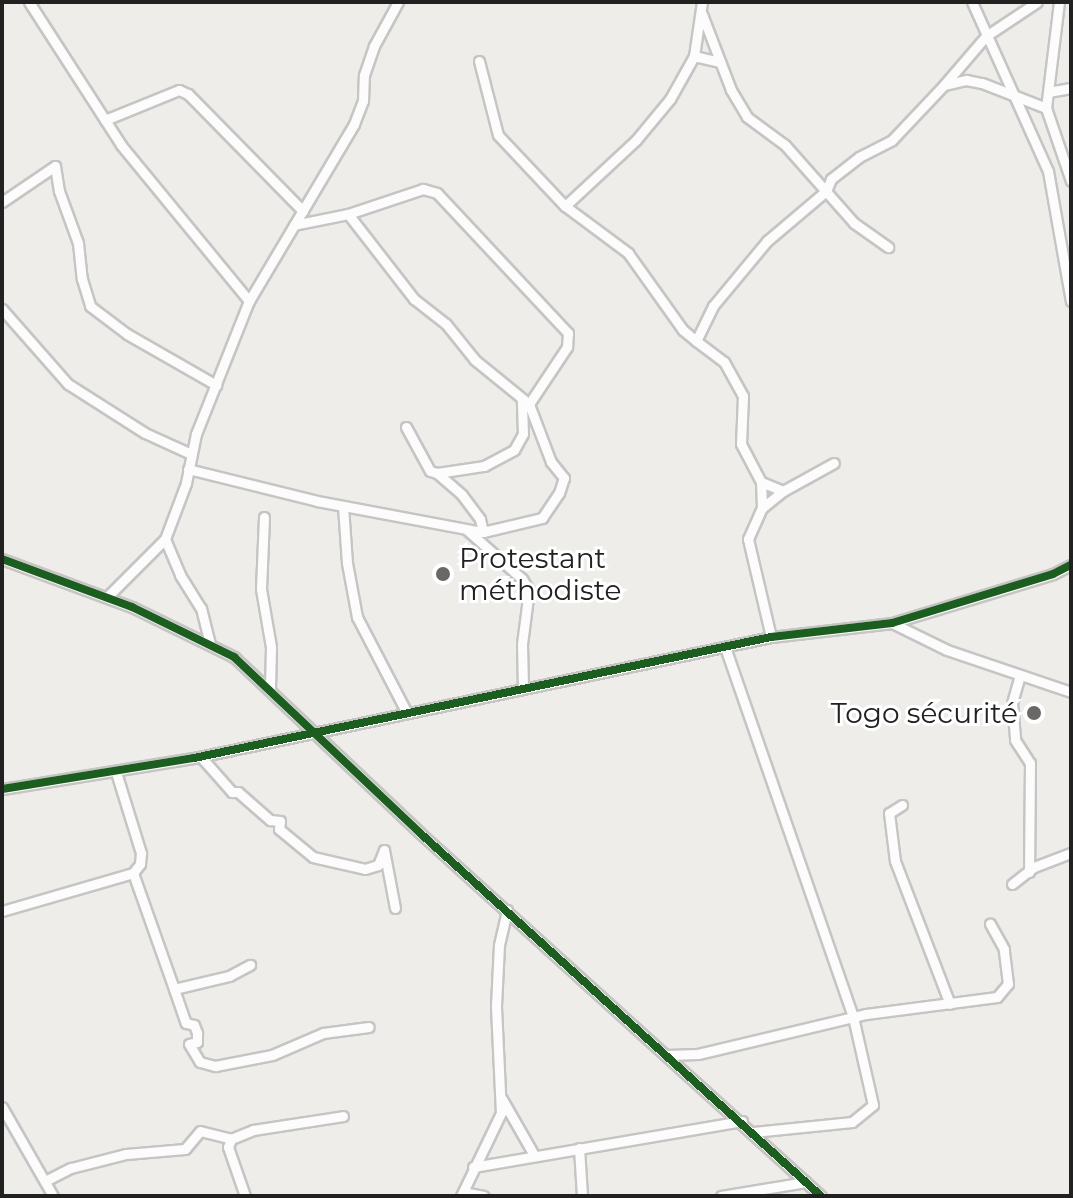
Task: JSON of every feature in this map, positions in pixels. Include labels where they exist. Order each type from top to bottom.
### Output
[{"type":"street","points":[[29,2],[105,120],[249,301]]},
{"type":"street","points":[[565,206],[636,140],[670,99],[694,56],[702,2]]},
{"type":"street","points":[[972,2],[1054,191],[1071,301]]},
{"type":"street","points":[[696,341],[728,284],[767,241],[826,191],[831,179],[859,157],[892,140],[986,36],[1037,2]]},
{"type":"street","points":[[1059,2],[1046,108],[1071,181]]},
{"type":"street","points":[[107,597],[165,539],[191,454],[249,301],[354,124],[363,101],[364,75],[392,5]]},
{"type":"street","points":[[702,14],[731,90],[747,117],[785,145],[854,223],[888,247]]},
{"type":"street","points":[[694,56],[720,62]]},
{"type":"street","points":[[479,61],[498,135],[565,206],[628,253],[683,330],[724,362],[739,384],[743,396],[741,444],[761,482],[762,508],[748,539],[771,637]]},
{"type":"street","points":[[944,85],[966,80],[1012,92],[1046,108]]},
{"type":"street","points":[[1048,92],[1071,88]]},
{"type":"street","points":[[105,120],[179,90],[188,94],[303,211]]},
{"type":"street","points":[[2,202],[55,166],[59,191],[78,243],[82,279],[90,306],[127,334],[216,385]]},
{"type":"street","points":[[816,178],[831,179]]},
{"type":"street","points":[[294,225],[348,214],[431,189],[559,319],[568,333],[567,347],[526,402],[523,434],[514,450],[484,466],[437,473],[430,471],[406,427]]},
{"type":"street","points":[[188,469],[343,506],[467,530],[483,532],[542,518],[563,482],[546,451],[526,402],[475,360],[446,324],[414,299],[348,214]]},
{"type":"street","points":[[2,309],[68,384],[145,433],[191,454]]},
{"type":"street","points":[[762,508],[783,491],[834,463]]},
{"type":"street","points":[[437,473],[462,495],[480,519],[483,532]]},
{"type":"street","points":[[761,482],[783,491]]},
{"type":"street","points":[[343,506],[347,563],[357,617],[407,713]]},
{"type":"street","points":[[264,517],[261,589],[271,647],[270,689]]},
{"type":"street","points":[[467,530],[522,579],[529,590],[522,644],[523,689]]},
{"type":"street","points":[[165,539],[180,575],[201,608],[210,643]]},
{"type":"street","points":[[2,559],[107,597],[210,643],[234,657],[821,1196]]},
{"type":"street","points":[[2,789],[201,757],[771,637],[892,623],[1053,574],[1071,565]]},
{"type":"street","points":[[892,623],[947,650],[1071,692]]},
{"type":"street","points":[[725,647],[853,1017],[873,1105],[863,1117],[837,1125],[754,1132]]},
{"type":"street","points":[[1020,675],[1012,703],[1015,740],[1030,763],[1029,872]]},
{"type":"street","points":[[201,757],[232,792],[238,792],[270,820],[280,821],[279,829],[313,857],[365,869],[378,865],[384,850],[395,908]]},
{"type":"street","points":[[2,911],[133,873],[140,864],[141,853],[116,772]]},
{"type":"street","points":[[902,805],[889,813],[895,861],[950,1004]]},
{"type":"street","points":[[1012,884],[1034,867],[1071,853]]},
{"type":"street","points":[[133,873],[186,1023],[194,1025],[197,1033],[197,1042],[189,1044],[200,1062],[215,1066],[286,1051],[323,1033],[369,1027]]},
{"type":"street","points":[[484,1196],[462,1194],[473,1167],[494,1131],[502,1098],[496,1006],[499,945],[507,910]]},
{"type":"street","points":[[667,1055],[698,1054],[853,1017],[997,997],[1008,984],[1004,949],[990,924]]},
{"type":"street","points":[[174,989],[239,973],[250,965]]},
{"type":"street","points":[[502,1098],[534,1155]]},
{"type":"street","points":[[2,1107],[53,1196]]},
{"type":"street","points":[[45,1181],[71,1168],[126,1154],[185,1149],[200,1131],[231,1139],[253,1130],[343,1116]]},
{"type":"street","points":[[473,1167],[742,1121]]},
{"type":"street","points":[[231,1139],[228,1147],[245,1196]]},
{"type":"street","points":[[579,1148],[582,1196]]},
{"type":"street","points":[[721,1196],[806,1182]]},
{"type":"cycle path","points":[[2,559],[132,607],[234,657],[420,833],[821,1196]]},
{"type":"cycle path","points":[[2,789],[194,758],[771,637],[892,623],[1053,574],[1071,565]]},
{"type":"place","name":"Protestant méthodiste","points":[[443,574]]},
{"type":"place","name":"Togo sécurité","points":[[1034,713]]}]
